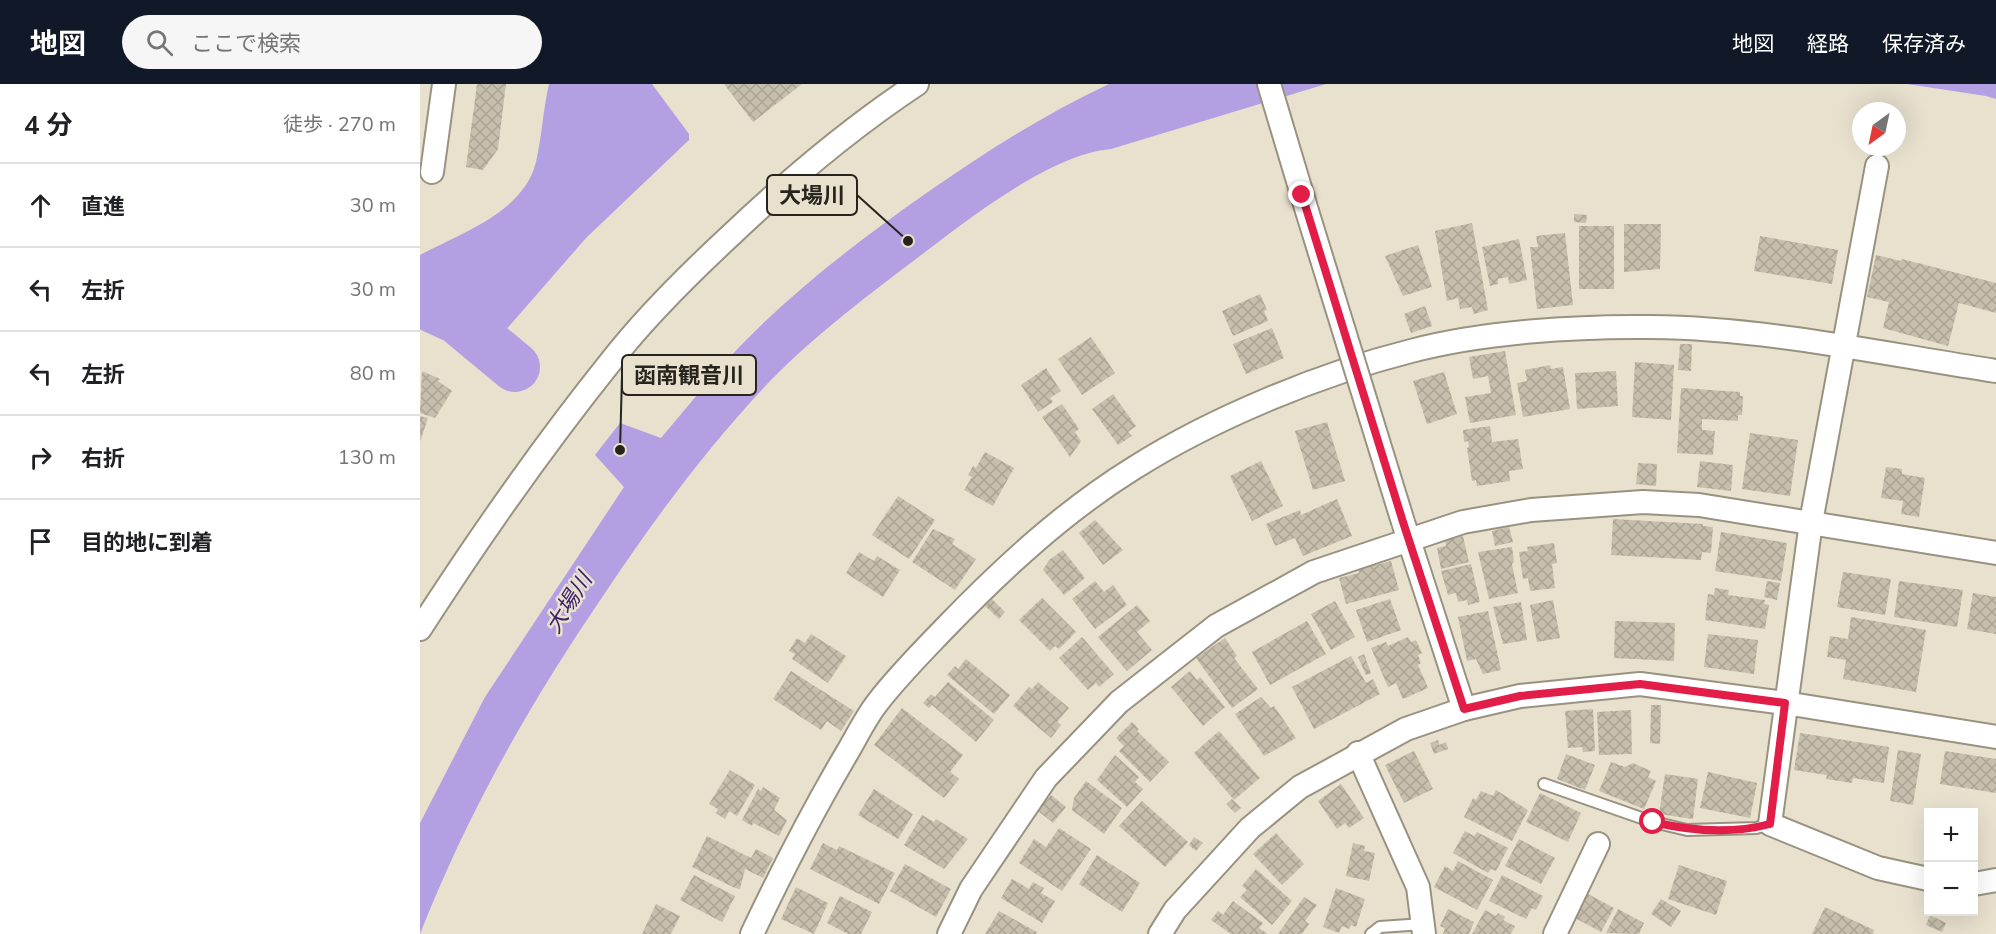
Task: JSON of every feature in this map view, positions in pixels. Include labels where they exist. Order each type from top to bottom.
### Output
[{"type":"street","points":[[432,172],[444,84]]},
{"type":"street","points":[[420,629],[480,536],[538,455],[613,358],[693,271],[788,181],[851,129],[917,84]]},
{"type":"street","points":[[1269,84],[1406,530],[1464,709]]},
{"type":"street","points":[[1877,166],[1810,522],[1770,824],[1878,868],[1924,878]]},
{"type":"street","points":[[756,933],[819,800],[884,695],[980,592],[1042,535],[1133,468],[1194,435],[1308,383],[1413,350],[1505,335],[1590,328],[1655,327],[1797,340],[1996,371]]},
{"type":"street","points":[[949,934],[971,889],[1046,778],[1119,702],[1216,626],[1314,572],[1406,530],[1531,510],[1643,502],[1699,505],[1996,553]]},
{"type":"street","points":[[1160,934],[1175,910],[1250,828],[1300,787],[1358,753],[1406,729],[1464,709],[1520,696],[1640,684],[1785,703],[1996,737]]},
{"type":"street","points":[[1358,753],[1419,887],[1424,929]]},
{"type":"street","points":[[1555,934],[1598,844]]},
{"type":"street","points":[[1978,883],[1996,880]]},
{"type":"lane","points":[[1544,784],[1653,822],[1687,830],[1756,828],[1770,824]]},
{"type":"lane","points":[[1371,934],[1380,927],[1424,929]]},
{"type":"water","points":[[549,84],[652,84],[689,134],[689,140],[586,238],[504,332],[522,349],[501,378],[420,317],[420,255],[489,219],[519,195],[536,162]]},
{"type":"water","points":[[1109,84],[1326,84],[1111,149],[1089,153],[1042,173],[995,201],[952,232],[809,344],[771,380],[726,430],[643,537],[578,634],[526,717],[480,801],[420,934],[420,823],[485,697],[624,487],[595,455],[620,423],[661,438],[749,337],[796,293],[846,252],[925,194],[992,149],[1061,108]]},
{"type":"water","points":[[1907,84],[1996,84],[1996,99],[1986,96]]},
{"type":"building","points":[[477,84],[506,84],[498,149],[483,170],[466,167]]},
{"type":"building","points":[[724,84],[802,84],[753,122]]},
{"type":"building","points":[[1574,214],[1587,215],[1586,223],[1574,222]]},
{"type":"building","points":[[1472,223],[1488,310],[1474,314],[1472,307],[1460,309],[1458,298],[1447,301],[1435,231]]},
{"type":"building","points":[[1624,224],[1661,224],[1660,269],[1624,272]]},
{"type":"building","points":[[1579,226],[1614,226],[1614,289],[1579,289]]},
{"type":"building","points":[[1565,233],[1573,305],[1537,309],[1530,247],[1538,247],[1536,236]]},
{"type":"building","points":[[1760,236],[1838,250],[1832,284],[1754,271]]},
{"type":"building","points":[[1519,239],[1527,280],[1509,284],[1508,277],[1498,279],[1498,284],[1490,286],[1482,247]]},
{"type":"building","points":[[1418,245],[1432,287],[1403,296],[1385,256]]},
{"type":"building","points":[[1876,255],[1901,261],[1902,259],[1996,283],[1996,313],[1959,303],[1948,346],[1883,328],[1889,302],[1867,297]]},
{"type":"building","points":[[1260,294],[1267,310],[1264,311],[1268,321],[1233,336],[1222,311]]},
{"type":"building","points":[[1425,306],[1432,326],[1411,333],[1404,314]]},
{"type":"building","points":[[1272,328],[1284,358],[1246,374],[1233,344]]},
{"type":"building","points":[[1091,337],[1115,373],[1082,395],[1058,359]]},
{"type":"building","points":[[1680,344],[1692,344],[1691,371],[1678,370]]},
{"type":"building","points":[[1505,351],[1516,415],[1470,423],[1465,397],[1491,393],[1488,376],[1473,379],[1469,357]]},
{"type":"building","points":[[1635,362],[1674,365],[1671,420],[1632,417]]},
{"type":"building","points":[[1550,365],[1551,369],[1563,367],[1570,409],[1523,417],[1517,383],[1527,381],[1525,370]]},
{"type":"building","points":[[1046,368],[1061,391],[1050,398],[1053,402],[1038,412],[1021,385]]},
{"type":"building","points":[[422,371],[440,379],[438,381],[452,391],[435,418],[420,413]]},
{"type":"building","points":[[1616,371],[1618,406],[1577,409],[1575,373]]},
{"type":"building","points":[[1444,372],[1457,414],[1427,424],[1413,381]]},
{"type":"building","points":[[1681,388],[1740,392],[1740,396],[1743,396],[1742,415],[1738,415],[1738,421],[1702,419],[1702,430],[1715,431],[1713,455],[1677,453]]},
{"type":"building","points":[[1113,394],[1136,426],[1128,432],[1132,436],[1118,445],[1092,409]]},
{"type":"building","points":[[1062,404],[1079,429],[1075,432],[1081,441],[1070,457],[1042,417]]},
{"type":"building","points":[[420,416],[428,418],[420,442]]},
{"type":"building","points":[[1327,422],[1345,481],[1313,490],[1295,431]]},
{"type":"building","points":[[1490,426],[1492,442],[1518,439],[1523,469],[1509,471],[1510,481],[1477,486],[1476,480],[1472,481],[1468,441],[1464,442],[1463,430]]},
{"type":"building","points":[[1750,433],[1798,440],[1790,496],[1742,489]]},
{"type":"building","points":[[985,452],[1014,468],[993,506],[964,490],[972,477],[968,475],[973,466],[976,468]]},
{"type":"building","points":[[1261,461],[1283,506],[1252,521],[1230,476]]},
{"type":"building","points":[[1700,461],[1733,465],[1731,491],[1697,487]]},
{"type":"building","points":[[1638,463],[1657,464],[1656,486],[1636,484]]},
{"type":"building","points":[[1886,467],[1902,469],[1902,474],[1925,478],[1919,517],[1901,514],[1903,501],[1881,498]]},
{"type":"building","points":[[898,496],[935,520],[909,559],[872,535]]},
{"type":"building","points":[[1337,499],[1352,536],[1303,556],[1295,538],[1275,546],[1266,524],[1300,510],[1301,515]]},
{"type":"building","points":[[1613,519],[1703,524],[1703,526],[1713,527],[1711,553],[1702,552],[1701,560],[1611,555]]},
{"type":"building","points":[[1095,520],[1123,550],[1103,565],[1079,533]]},
{"type":"building","points":[[1509,527],[1513,542],[1495,546],[1492,531]]},
{"type":"building","points":[[933,529],[955,539],[952,544],[976,559],[955,590],[912,562]]},
{"type":"building","points":[[1721,532],[1787,543],[1781,581],[1715,571]]},
{"type":"building","points":[[1463,536],[1469,562],[1441,569],[1437,548],[1446,546],[1445,540]]},
{"type":"building","points":[[1554,543],[1557,563],[1552,564],[1555,588],[1530,591],[1528,578],[1523,579],[1519,552],[1528,551],[1527,547]]},
{"type":"building","points":[[1512,547],[1514,561],[1512,564],[1518,593],[1489,599],[1478,552]]},
{"type":"building","points":[[1063,550],[1085,578],[1064,595],[1043,570],[1049,560]]},
{"type":"building","points":[[859,552],[874,561],[877,556],[900,570],[883,597],[846,573]]},
{"type":"building","points":[[1375,561],[1376,565],[1391,561],[1399,590],[1346,604],[1339,578],[1359,573],[1357,566]]},
{"type":"building","points":[[1471,564],[1480,602],[1468,605],[1467,600],[1458,602],[1456,593],[1448,595],[1441,571]]},
{"type":"building","points":[[1843,572],[1891,579],[1885,615],[1837,607]]},
{"type":"building","points":[[1095,581],[1104,592],[1113,585],[1127,605],[1095,629],[1072,599]]},
{"type":"building","points":[[1767,581],[1780,583],[1777,600],[1764,597]]},
{"type":"building","points":[[1899,581],[1963,590],[1957,627],[1894,617]]},
{"type":"building","points":[[1715,588],[1729,590],[1728,595],[1765,600],[1764,604],[1769,605],[1765,629],[1705,620],[1708,594],[1714,595]]},
{"type":"building","points":[[1973,593],[1996,597],[1996,634],[1967,629]]},
{"type":"building","points":[[1042,598],[1076,632],[1059,649],[1055,646],[1050,651],[1019,620]]},
{"type":"building","points":[[992,599],[1005,612],[999,619],[985,606]]},
{"type":"building","points":[[1390,599],[1401,630],[1367,642],[1356,610]]},
{"type":"building","points":[[1553,600],[1560,638],[1537,642],[1530,605]]},
{"type":"building","points":[[1335,601],[1355,637],[1331,650],[1311,614]]},
{"type":"building","points":[[1521,602],[1527,640],[1503,644],[1493,607]]},
{"type":"building","points":[[1137,605],[1150,621],[1137,632],[1152,650],[1127,671],[1098,637]]},
{"type":"building","points":[[1488,611],[1501,670],[1483,674],[1476,659],[1467,661],[1458,617]]},
{"type":"building","points":[[1851,617],[1926,630],[1916,692],[1843,679],[1846,660],[1827,657],[1830,636],[1848,639]]},
{"type":"building","points":[[1307,621],[1326,654],[1270,685],[1252,652]]},
{"type":"building","points":[[1615,621],[1675,623],[1674,661],[1614,658]]},
{"type":"building","points":[[811,634],[846,656],[828,683],[792,659],[795,654],[789,651],[797,638],[805,643]]},
{"type":"building","points":[[1708,634],[1758,640],[1754,674],[1704,667]]},
{"type":"building","points":[[1082,637],[1114,674],[1099,687],[1096,683],[1088,690],[1059,658]]},
{"type":"building","points":[[1408,637],[1411,642],[1416,640],[1422,653],[1418,655],[1421,663],[1418,665],[1428,688],[1403,699],[1396,683],[1388,687],[1371,648],[1386,642],[1388,646]]},
{"type":"building","points":[[1225,638],[1237,656],[1234,658],[1258,689],[1232,708],[1196,658]]},
{"type":"building","points":[[1364,654],[1371,673],[1366,675],[1358,657]]},
{"type":"building","points":[[1351,656],[1366,683],[1373,679],[1380,694],[1314,729],[1292,687]]},
{"type":"building","points":[[966,659],[1010,695],[994,714],[947,675],[955,666],[958,669]]},
{"type":"building","points":[[791,671],[854,711],[841,731],[827,721],[821,730],[773,699]]},
{"type":"building","points":[[1190,671],[1197,680],[1200,677],[1225,707],[1203,726],[1171,687]]},
{"type":"building","points":[[948,682],[994,720],[976,742],[932,705],[929,708],[923,703],[931,694],[935,697]]},
{"type":"building","points":[[1038,682],[1069,708],[1057,722],[1061,725],[1051,738],[1013,706],[1029,687],[1032,689]]},
{"type":"building","points":[[1261,697],[1271,708],[1274,706],[1296,738],[1264,756],[1235,714]]},
{"type":"building","points":[[1651,705],[1661,705],[1660,744],[1650,743]]},
{"type":"building","points":[[902,708],[963,755],[950,772],[959,779],[944,798],[874,745]]},
{"type":"building","points":[[1593,709],[1595,751],[1583,752],[1582,747],[1568,748],[1565,711]]},
{"type":"building","points":[[1631,710],[1632,754],[1599,755],[1597,712]]},
{"type":"building","points":[[1132,722],[1139,729],[1137,731],[1169,762],[1150,782],[1119,751],[1124,746],[1116,738]]},
{"type":"building","points":[[1219,731],[1260,778],[1234,800],[1194,753]]},
{"type":"building","points":[[1800,733],[1889,747],[1884,783],[1853,778],[1852,783],[1826,779],[1827,775],[1794,770]]},
{"type":"building","points":[[1438,740],[1439,745],[1446,742],[1448,749],[1434,754],[1430,743]]},
{"type":"building","points":[[1898,750],[1921,754],[1913,805],[1890,801]]},
{"type":"building","points":[[1414,751],[1433,789],[1404,803],[1385,765]]},
{"type":"building","points":[[1945,751],[1996,759],[1996,793],[1940,784]]},
{"type":"building","points":[[1566,754],[1595,765],[1585,790],[1557,779]]},
{"type":"building","points":[[1115,755],[1139,777],[1135,782],[1143,789],[1127,807],[1097,780]]},
{"type":"building","points":[[1611,762],[1625,767],[1633,763],[1651,771],[1648,777],[1656,781],[1644,809],[1599,791]]},
{"type":"building","points":[[730,770],[755,785],[737,816],[729,811],[725,819],[716,813],[718,809],[709,804]]},
{"type":"building","points":[[1708,772],[1757,783],[1750,818],[1700,808]]},
{"type":"building","points":[[1665,774],[1698,779],[1693,819],[1659,814]]},
{"type":"building","points":[[1086,781],[1122,808],[1104,834],[1072,810],[1074,798]]},
{"type":"building","points":[[1341,784],[1364,818],[1349,828],[1345,823],[1337,829],[1318,801]]},
{"type":"building","points":[[763,787],[780,798],[774,810],[787,820],[779,836],[742,820],[758,789],[761,791]]},
{"type":"building","points":[[874,789],[913,814],[898,839],[858,815]]},
{"type":"building","points":[[1496,790],[1528,810],[1512,841],[1464,817],[1473,798],[1476,800],[1481,791],[1493,796]]},
{"type":"building","points":[[1540,793],[1581,813],[1568,842],[1526,822]]},
{"type":"building","points":[[1051,795],[1066,807],[1053,823],[1038,811]]},
{"type":"building","points":[[1232,799],[1241,808],[1235,813],[1226,804]]},
{"type":"building","points":[[1142,801],[1188,842],[1165,867],[1119,826]]},
{"type":"building","points":[[922,815],[934,822],[936,819],[968,839],[944,869],[904,845]]},
{"type":"building","points":[[1059,828],[1091,849],[1062,891],[1019,863],[1034,839],[1046,847]]},
{"type":"building","points":[[1465,831],[1474,836],[1477,832],[1508,848],[1496,871],[1491,869],[1488,873],[1453,853]]},
{"type":"building","points":[[1276,833],[1304,864],[1282,885],[1253,854]]},
{"type":"building","points":[[707,836],[751,858],[756,849],[773,858],[763,878],[745,869],[740,889],[692,867]]},
{"type":"building","points":[[1194,837],[1203,843],[1196,851],[1189,845]]},
{"type":"building","points":[[1519,839],[1555,858],[1541,884],[1505,866]]},
{"type":"building","points":[[823,843],[837,850],[839,846],[895,873],[879,904],[810,869]]},
{"type":"building","points":[[1353,843],[1365,846],[1364,851],[1375,853],[1369,881],[1346,876]]},
{"type":"building","points":[[1097,855],[1140,883],[1122,912],[1079,884]]},
{"type":"building","points":[[1458,861],[1493,880],[1477,910],[1434,887],[1445,866],[1453,871]]},
{"type":"building","points":[[905,864],[951,889],[936,917],[890,891]]},
{"type":"building","points":[[1679,865],[1727,881],[1716,915],[1668,899]]},
{"type":"building","points":[[1256,869],[1292,901],[1272,925],[1240,897],[1247,890],[1242,886]]},
{"type":"building","points":[[694,875],[735,896],[722,922],[680,900]]},
{"type":"building","points":[[1502,875],[1543,896],[1536,910],[1532,908],[1526,919],[1489,901]]},
{"type":"building","points":[[1012,879],[1029,889],[1033,882],[1044,888],[1041,893],[1055,901],[1042,923],[1001,898]]},
{"type":"building","points":[[796,887],[828,903],[814,934],[781,919]]},
{"type":"building","points":[[1336,888],[1365,899],[1356,927],[1351,925],[1349,929],[1342,926],[1339,933],[1323,927]]},
{"type":"building","points":[[1588,894],[1614,908],[1601,932],[1575,918]]},
{"type":"building","points":[[840,896],[872,912],[861,934],[848,934],[827,923]]},
{"type":"building","points":[[1304,897],[1317,905],[1305,921],[1309,924],[1302,934],[1278,934]]},
{"type":"building","points":[[1661,899],[1681,911],[1671,927],[1651,914]]},
{"type":"building","points":[[1233,901],[1263,923],[1259,928],[1268,934],[1231,934],[1211,920],[1218,911],[1223,915]]},
{"type":"building","points":[[656,904],[680,916],[671,934],[642,934]]},
{"type":"building","points":[[1825,907],[1874,930],[1873,934],[1812,934]]},
{"type":"building","points":[[1448,909],[1474,922],[1469,934],[1443,934],[1445,928],[1440,926]]},
{"type":"building","points":[[1618,909],[1644,923],[1639,934],[1606,933]]},
{"type":"building","points":[[1485,910],[1496,916],[1498,913],[1505,917],[1503,920],[1515,926],[1511,934],[1472,934]]},
{"type":"building","points":[[999,911],[1037,932],[1036,934],[985,934]]},
{"type":"building","points":[[1930,916],[1946,923],[1942,932],[1926,925]]},
{"type":"waterway","points":[[420,302],[457,319],[515,367]]},
{"type":"place","name":"大場川","points":[[908,241]]},
{"type":"place","name":"函南観音川","points":[[620,450]]},
{"type":"route","points":[[1302,195],[1403,522],[1464,709],[1520,696],[1640,684],[1785,703],[1770,824],[1756,828],[1687,830],[1653,822]]}]
